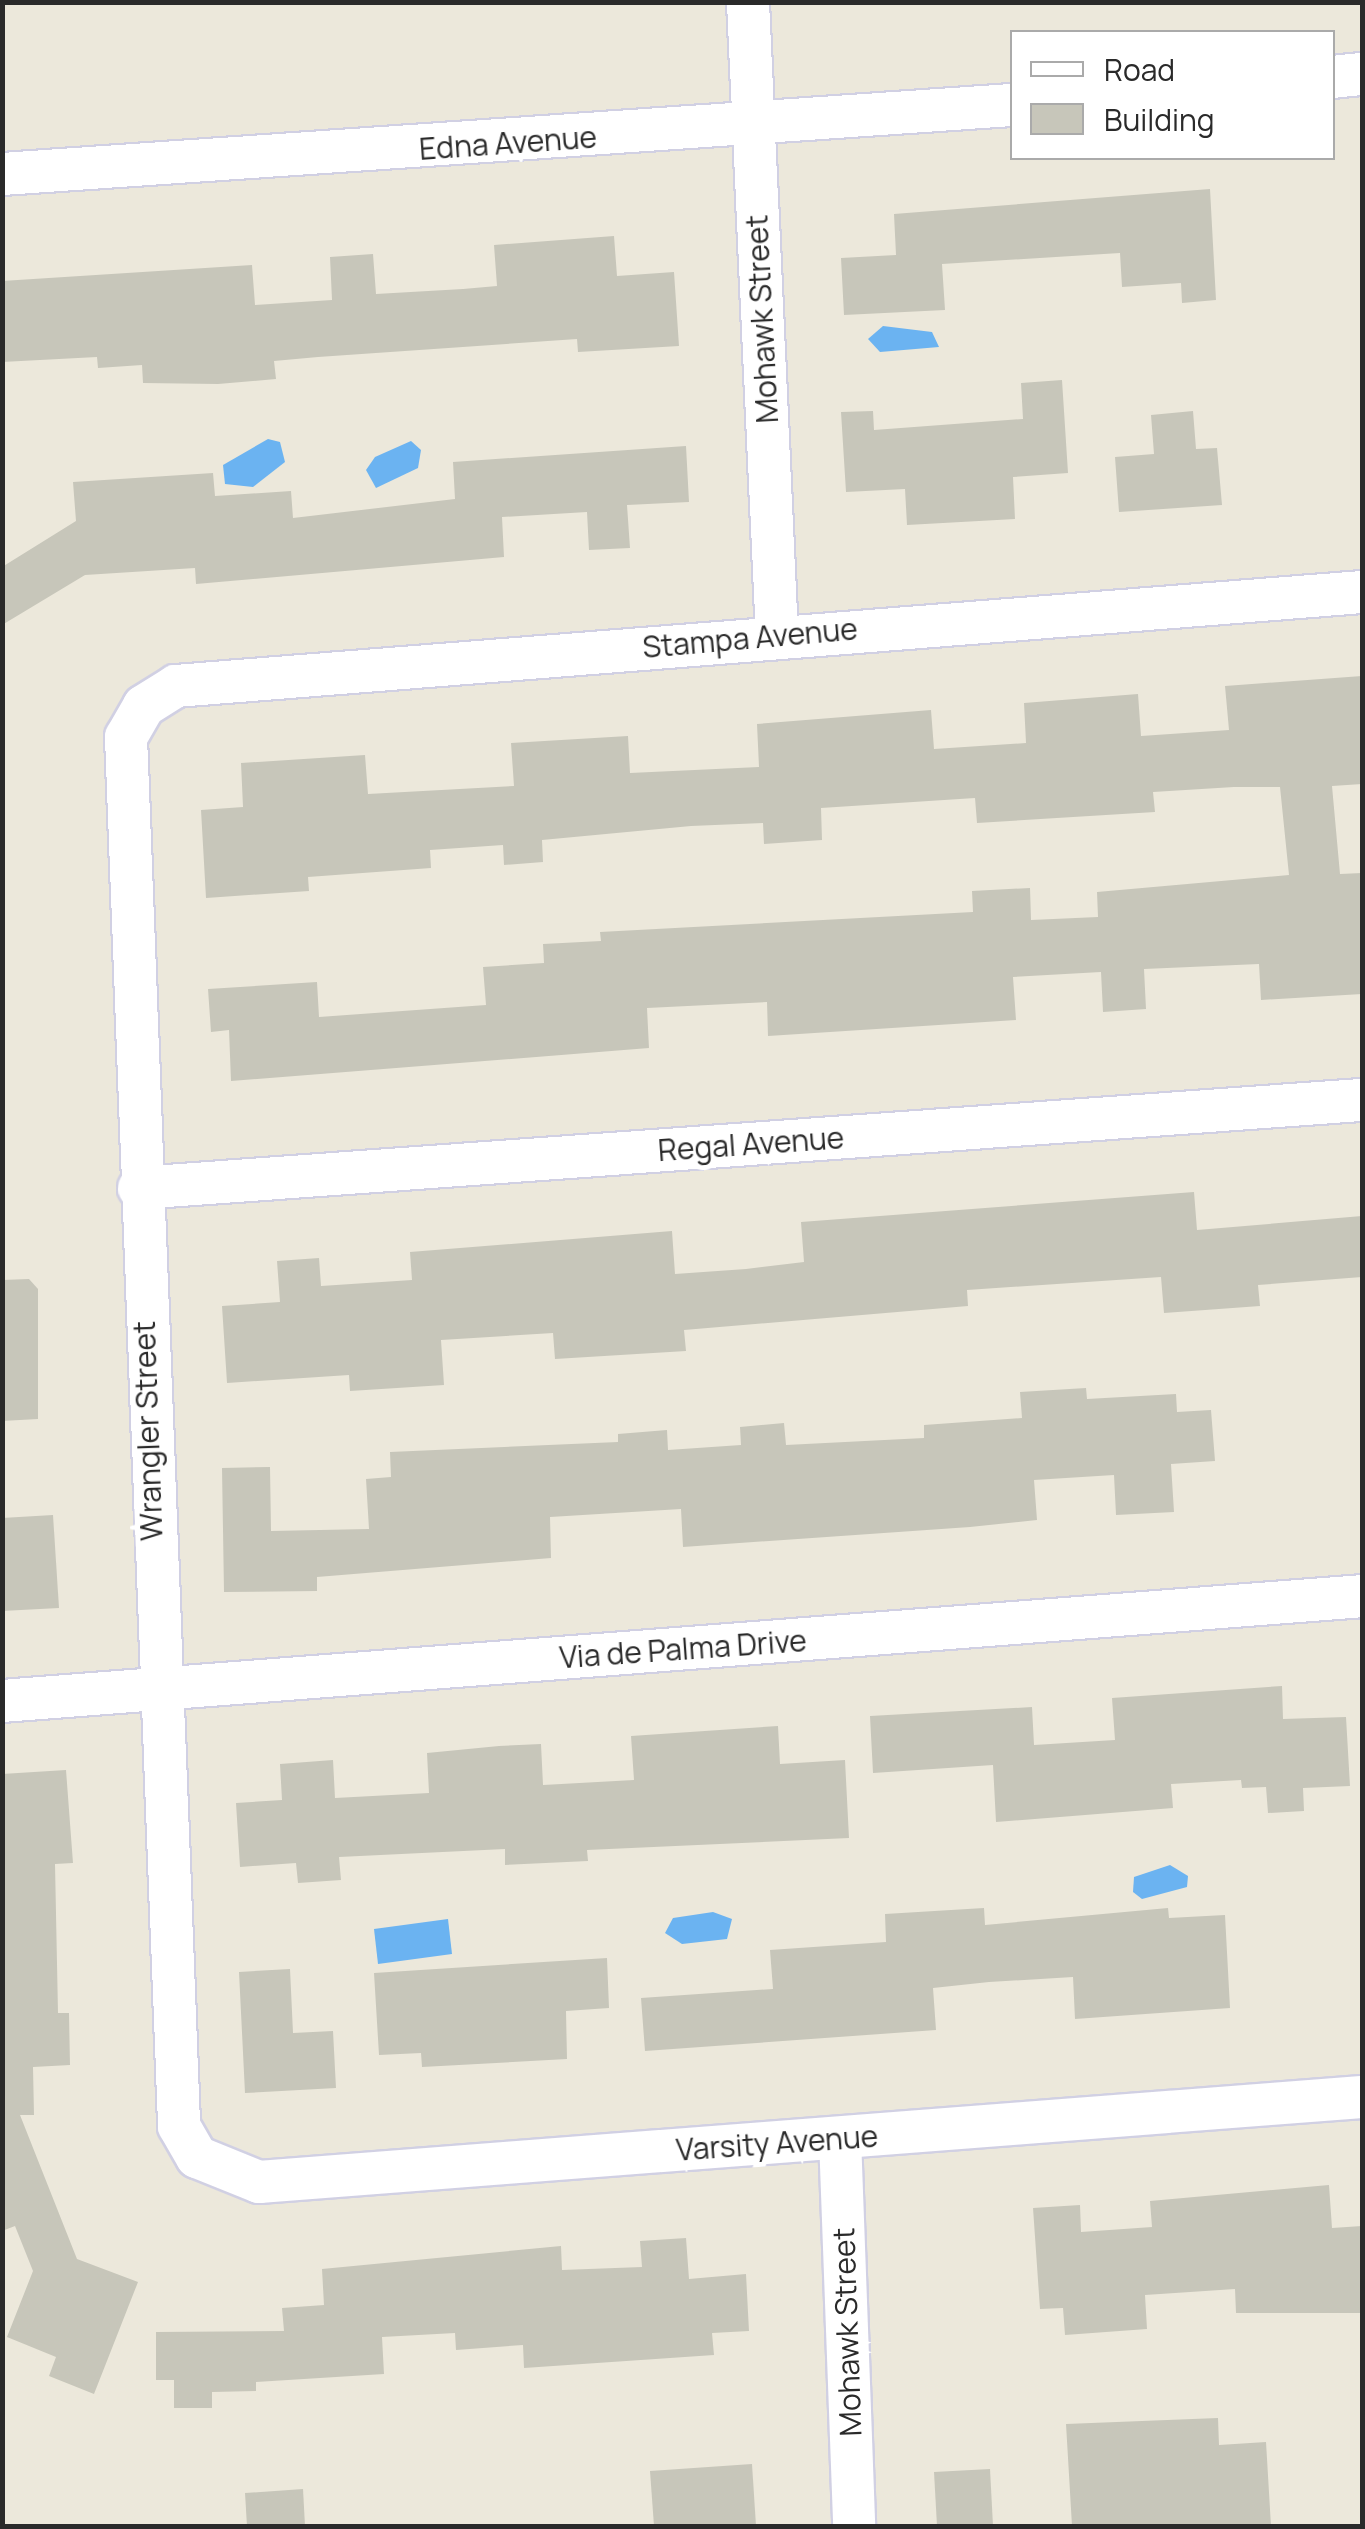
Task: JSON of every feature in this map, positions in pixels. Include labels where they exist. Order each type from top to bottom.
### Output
[{"type":"street","name":"Mohawk Street","points":[[748,2],[777,635]]},
{"type":"street","points":[[1335,76],[1362,74]]},
{"type":"street","name":"Edna Avenue","points":[[2,174],[753,128],[1010,105]]},
{"type":"street","name":"Stampa Avenue","points":[[144,706],[176,686],[777,635],[1362,592]]},
{"type":"street","name":"Wrangler Street","points":[[144,706],[126,737],[139,1188],[179,2126],[197,2157]]},
{"type":"street","name":"Regal Avenue","points":[[139,1188],[1362,1100]]},
{"type":"street","name":"Via de Palma Drive","points":[[2,1701],[1362,1596]]},
{"type":"street","name":"Varsity Avenue","points":[[197,2157],[259,2182],[1362,2097]]},
{"type":"street","name":"Mohawk Street","points":[[840,2138],[854,2526]]},
{"type":"water","points":[[883,326],[932,332],[939,347],[880,352],[868,339]]},
{"type":"water","points":[[268,439],[280,442],[285,462],[253,487],[225,484],[223,465]]},
{"type":"water","points":[[411,441],[421,450],[418,468],[376,488],[366,470],[375,457]]},
{"type":"water","points":[[1170,1865],[1188,1876],[1187,1887],[1142,1899],[1133,1892],[1134,1877]]},
{"type":"water","points":[[713,1912],[732,1919],[727,1939],[682,1944],[665,1933],[673,1918]]},
{"type":"water","points":[[448,1919],[452,1954],[378,1964],[374,1929]]},
{"type":"building","points":[[1210,189],[1216,300],[1182,303],[1181,283],[1122,287],[1120,253],[942,264],[945,310],[844,315],[841,258],[896,255],[894,214]]},
{"type":"building","points":[[614,236],[617,276],[674,272],[679,346],[578,352],[577,339],[318,357],[274,361],[276,379],[218,384],[143,383],[142,365],[98,368],[97,357],[2,362],[2,281],[252,265],[255,305],[332,300],[330,257],[373,254],[376,294],[463,289],[497,286],[494,245]]},
{"type":"building","points":[[1062,380],[1068,473],[1013,477],[1015,519],[907,525],[905,489],[846,492],[841,412],[873,411],[874,430],[1023,419],[1021,383]]},
{"type":"building","points":[[1193,411],[1196,449],[1217,448],[1222,505],[1119,512],[1115,457],[1154,454],[1151,415]]},
{"type":"building","points":[[686,446],[689,502],[627,505],[630,548],[589,550],[587,512],[502,517],[504,557],[196,584],[195,568],[85,575],[2,625],[2,567],[76,521],[73,482],[213,473],[215,496],[291,491],[293,518],[455,499],[453,462]]},
{"type":"building","points":[[1362,676],[1362,784],[1332,786],[1340,874],[1362,873],[1362,994],[1261,1000],[1259,964],[1144,969],[1146,1009],[1103,1012],[1101,972],[1013,977],[1016,1020],[768,1036],[767,1002],[647,1008],[649,1048],[231,1081],[229,1030],[211,1032],[208,989],[317,982],[319,1017],[486,1005],[483,967],[544,963],[543,944],[601,941],[600,932],[973,912],[972,891],[1030,888],[1031,920],[1098,917],[1097,892],[1289,875],[1280,787],[1234,787],[1153,792],[1155,812],[977,823],[975,798],[821,808],[822,840],[764,844],[763,823],[691,826],[542,840],[543,862],[504,865],[503,845],[430,850],[431,868],[308,877],[309,891],[206,898],[201,810],[243,807],[241,763],[365,755],[368,794],[514,786],[511,743],[628,736],[630,773],[759,767],[757,724],[931,710],[934,749],[1026,743],[1024,703],[1138,694],[1141,736],[1229,730],[1225,686]]},
{"type":"building","points":[[1194,1192],[1197,1230],[1362,1216],[1362,1277],[1258,1285],[1260,1306],[1164,1313],[1161,1277],[967,1290],[968,1306],[684,1330],[686,1351],[555,1359],[553,1333],[441,1340],[444,1385],[350,1391],[349,1375],[227,1383],[222,1306],[280,1302],[277,1261],[319,1258],[321,1286],[412,1280],[410,1252],[672,1231],[675,1274],[746,1269],[804,1262],[801,1222]]},
{"type":"building","points":[[29,1279],[38,1289],[38,1419],[2,1421],[2,1280]]},
{"type":"building","points":[[1086,1388],[1087,1399],[1176,1394],[1177,1412],[1211,1410],[1215,1461],[1171,1464],[1174,1512],[1116,1515],[1114,1475],[1034,1480],[1037,1520],[970,1527],[683,1547],[681,1509],[550,1517],[551,1558],[317,1577],[317,1591],[224,1592],[222,1468],[270,1467],[271,1531],[369,1529],[366,1479],[391,1477],[390,1452],[618,1442],[618,1434],[667,1430],[668,1450],[741,1445],[740,1427],[784,1423],[786,1445],[924,1438],[924,1425],[1022,1418],[1020,1392]]},
{"type":"building","points":[[53,1515],[59,1608],[2,1611],[2,1518]]},
{"type":"building","points":[[1282,1686],[1283,1719],[1346,1717],[1350,1786],[1303,1788],[1304,1811],[1268,1813],[1266,1787],[1242,1788],[1241,1780],[1171,1784],[1173,1808],[996,1822],[993,1765],[873,1773],[870,1716],[1032,1707],[1034,1745],[1115,1740],[1112,1698]]},
{"type":"building","points":[[778,1726],[780,1764],[845,1760],[849,1838],[587,1850],[588,1861],[505,1865],[505,1849],[339,1857],[341,1880],[298,1883],[296,1863],[240,1867],[236,1803],[282,1800],[280,1764],[333,1760],[335,1798],[429,1793],[427,1753],[541,1744],[543,1785],[634,1780],[631,1736]]},
{"type":"building","points":[[66,1770],[73,1863],[55,1864],[58,2013],[69,2013],[70,2065],[33,2067],[34,2115],[20,2115],[77,2259],[138,2282],[94,2394],[49,2376],[56,2357],[7,2337],[33,2271],[15,2226],[2,2231],[2,1774]]},
{"type":"building","points":[[984,1908],[985,1925],[1168,1908],[1169,1918],[1225,1915],[1230,2008],[1075,2019],[1073,1977],[989,1982],[933,1988],[936,2030],[645,2051],[641,1998],[773,1989],[770,1950],[886,1942],[885,1914]]},
{"type":"building","points":[[607,1958],[609,2008],[566,2011],[567,2059],[422,2067],[421,2053],[379,2055],[374,1973]]},
{"type":"building","points":[[290,1969],[293,2033],[333,2031],[336,2088],[245,2093],[239,1972]]},
{"type":"building","points":[[1329,2185],[1332,2228],[1362,2226],[1362,2313],[1236,2313],[1235,2289],[1145,2295],[1147,2329],[1065,2335],[1063,2308],[1040,2309],[1033,2208],[1080,2205],[1081,2232],[1152,2227],[1150,2201]]},
{"type":"building","points":[[686,2238],[689,2279],[746,2274],[749,2331],[712,2333],[714,2355],[524,2368],[523,2345],[456,2350],[455,2333],[382,2337],[384,2374],[256,2382],[256,2391],[212,2392],[212,2408],[174,2408],[174,2380],[156,2380],[156,2332],[284,2331],[282,2308],[324,2305],[322,2269],[561,2246],[562,2270],[642,2267],[640,2241]]},
{"type":"building","points":[[1218,2418],[1219,2445],[1266,2442],[1271,2526],[1072,2526],[1066,2424]]},
{"type":"building","points":[[752,2464],[756,2526],[654,2526],[650,2471]]},
{"type":"building","points":[[990,2469],[993,2526],[937,2526],[934,2472]]},
{"type":"building","points":[[303,2489],[305,2526],[247,2526],[245,2493]]}]
